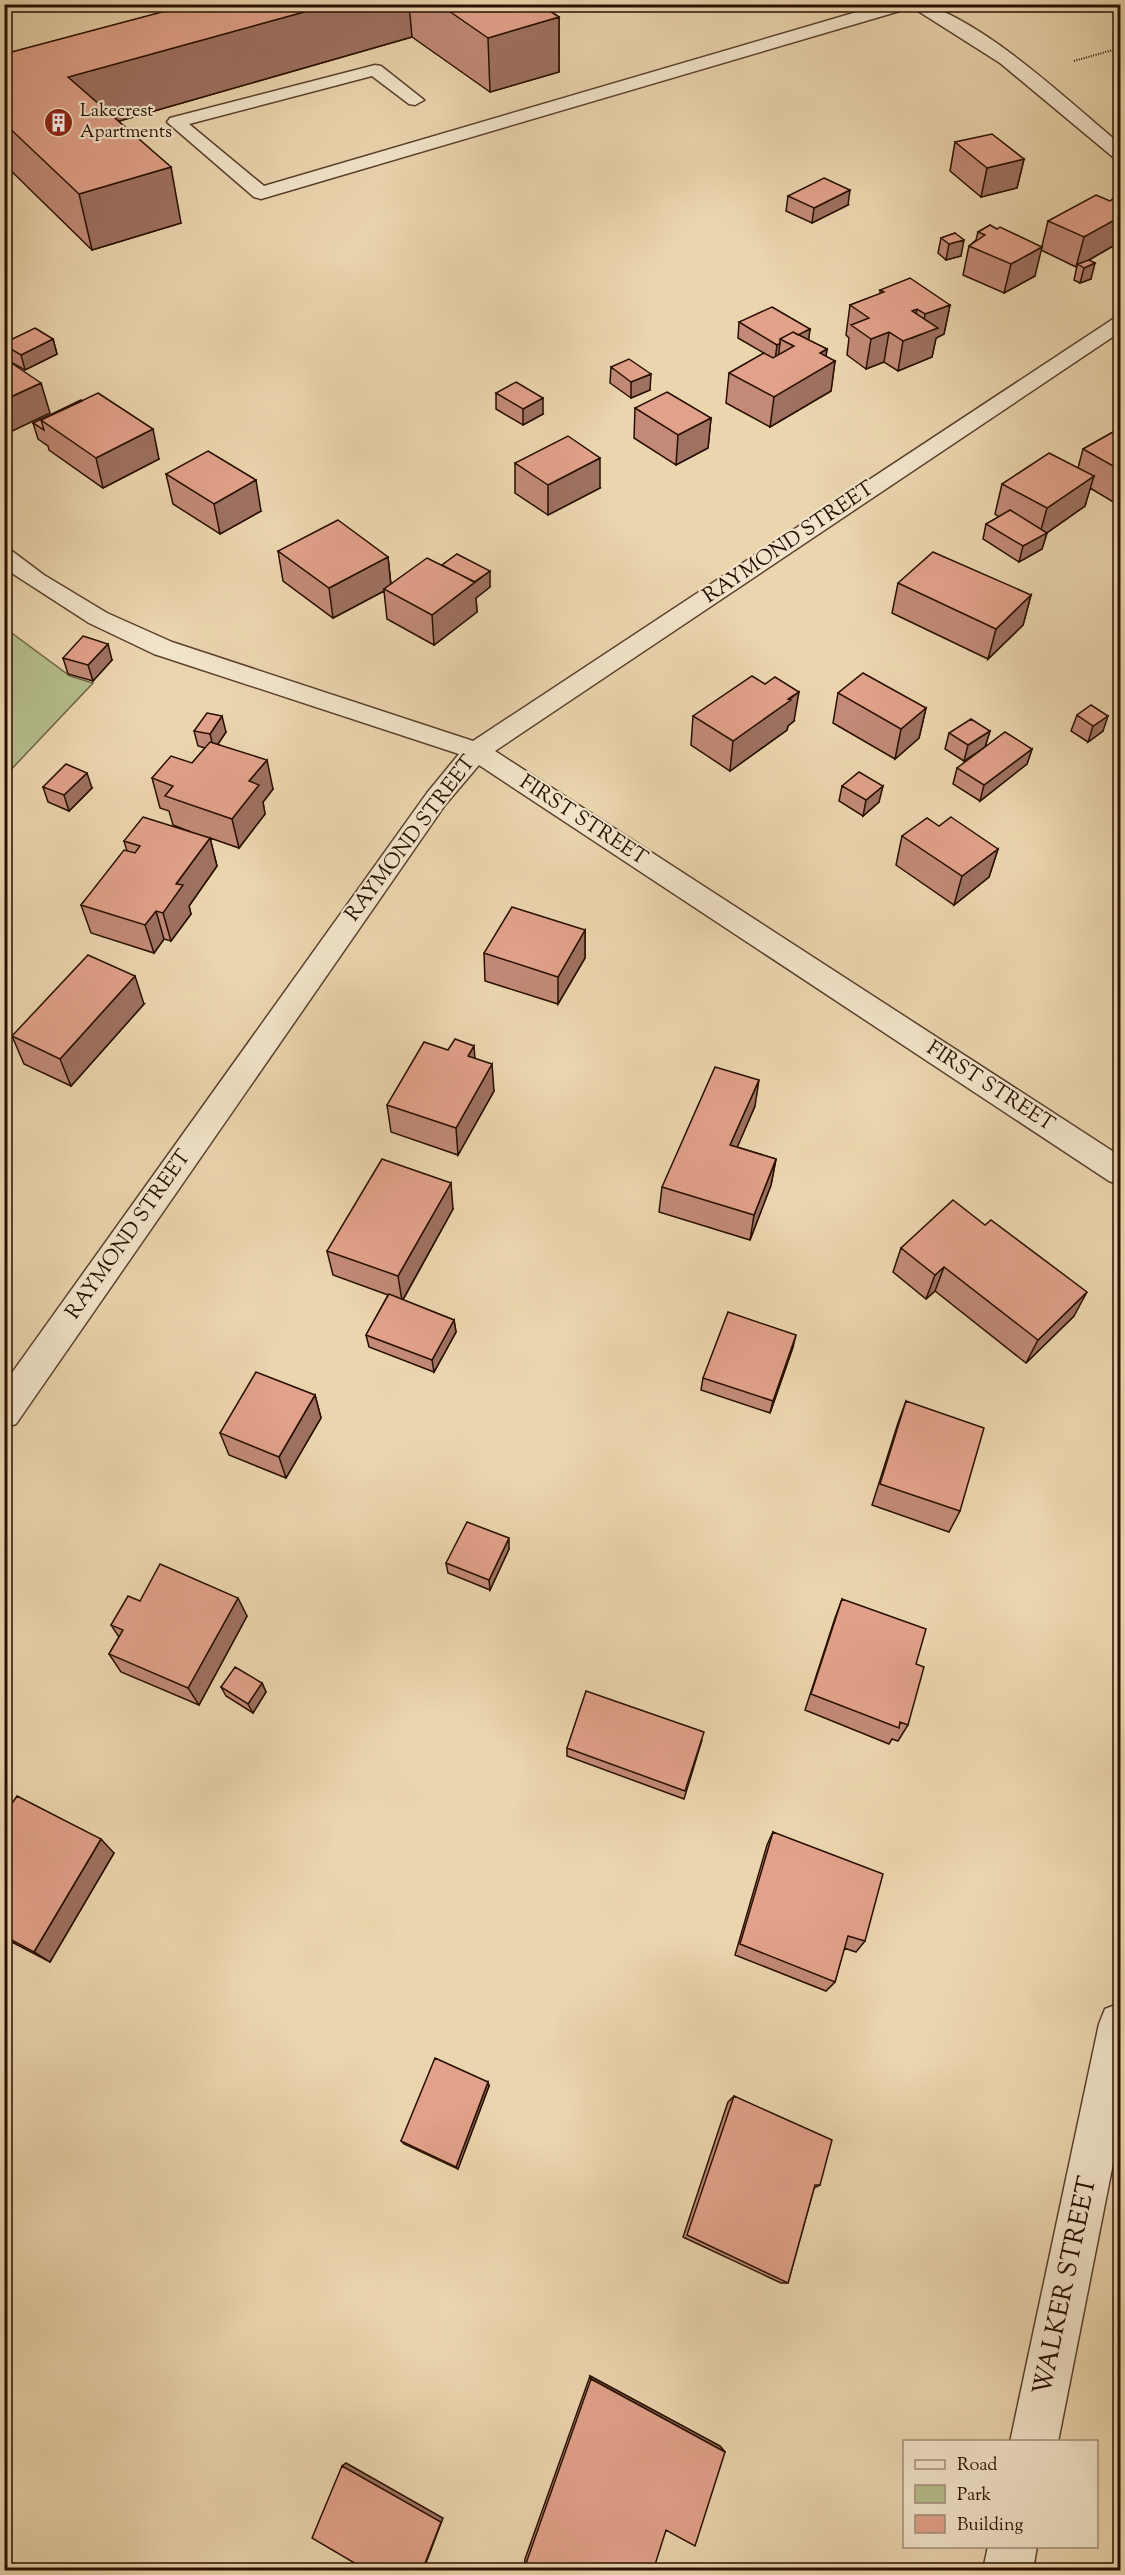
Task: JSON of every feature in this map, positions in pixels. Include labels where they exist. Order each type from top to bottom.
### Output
[{"type":"street","points":[[415,100],[375,70],[176,122],[261,193],[904,4]]},
{"type":"street","points":[[915,4],[969,34],[1006,59],[1120,153]]},
{"type":"street","name":"RAYMOND STREET","points":[[4,1413],[436,799],[476,751],[1120,323]]},
{"type":"street","name":"FIRST STREET","points":[[4,556],[36,580],[98,618],[163,648],[476,751],[1120,1172]]},
{"type":"street","name":"WALKER STREET","points":[[1034,2440],[1120,2024]]},
{"type":"street","points":[[1008,2571],[1012,2548]]},
{"type":"green space","points":[[5,628],[70,676],[93,683],[5,776]]},
{"type":"building","points":[[192,4],[333,4],[68,77],[171,167],[79,194],[4,123],[4,54]]},
{"type":"building","points":[[439,4],[539,4],[559,17],[488,38]]},
{"type":"building","points":[[992,134],[1024,159],[987,168],[955,142]]},
{"type":"building","points":[[824,178],[850,190],[814,208],[788,196]]},
{"type":"building","points":[[1096,195],[1110,201],[1114,198],[1120,201],[1120,217],[1084,237],[1048,221]]},
{"type":"building","points":[[990,225],[997,229],[1000,227],[1042,247],[1011,264],[969,246],[985,235],[978,232]]},
{"type":"building","points":[[955,233],[964,240],[949,244],[941,238]]},
{"type":"building","points":[[1089,260],[1095,263],[1084,268],[1078,264]]},
{"type":"building","points":[[910,278],[950,305],[925,314],[917,309],[912,311],[938,328],[903,341],[889,332],[871,339],[851,325],[869,318],[850,305],[884,292],[880,290]]},
{"type":"building","points":[[772,307],[810,329],[798,335],[793,332],[780,339],[777,345],[739,322]]},
{"type":"building","points":[[35,328],[53,339],[21,355],[4,345],[4,343]]},
{"type":"building","points":[[793,332],[827,349],[820,353],[835,361],[774,397],[729,373],[764,353],[773,358],[794,346],[780,339]]},
{"type":"building","points":[[629,359],[651,374],[631,382],[611,367]]},
{"type":"building","points":[[7,360],[41,383],[4,400],[4,362]]},
{"type":"building","points":[[516,382],[543,398],[523,409],[496,393]]},
{"type":"building","points":[[667,392],[711,418],[678,435],[635,408]]},
{"type":"building","points":[[98,393],[153,429],[96,458],[41,420]]},
{"type":"building","points":[[81,400],[41,420],[44,430],[33,423]]},
{"type":"building","points":[[1120,428],[1120,470],[1083,449]]},
{"type":"building","points":[[568,436],[600,458],[548,485],[515,463]]},
{"type":"building","points":[[208,451],[256,480],[214,504],[166,474]]},
{"type":"building","points":[[1049,453],[1094,476],[1047,508],[1002,484]]},
{"type":"building","points":[[1010,510],[1047,533],[1023,546],[986,524]]},
{"type":"building","points":[[338,520],[388,557],[329,588],[278,551]]},
{"type":"building","points":[[933,552],[1031,595],[996,629],[898,583]]},
{"type":"building","points":[[457,554],[490,571],[474,582],[442,565]]},
{"type":"building","points":[[427,558],[475,582],[432,615],[384,589]]},
{"type":"building","points":[[83,636],[108,644],[88,665],[63,658]]},
{"type":"building","points":[[863,673],[926,708],[901,729],[838,693]]},
{"type":"building","points":[[752,676],[765,684],[775,677],[799,692],[733,741],[693,716]]},
{"type":"building","points":[[1091,705],[1108,716],[1093,726],[1077,715]]},
{"type":"building","points":[[207,713],[222,716],[210,734],[194,731]]},
{"type":"building","points":[[971,719],[990,731],[968,745],[949,733]]},
{"type":"building","points":[[1005,732],[1032,749],[984,785],[957,768]]},
{"type":"building","points":[[210,742],[267,760],[249,781],[259,785],[232,819],[165,796],[173,786],[152,778],[171,756],[192,763]]},
{"type":"building","points":[[66,764],[87,773],[64,795],[43,787]]},
{"type":"building","points":[[859,772],[883,786],[866,800],[842,786]]},
{"type":"building","points":[[143,817],[210,838],[176,884],[183,885],[163,913],[156,911],[145,925],[81,905],[124,850],[135,853],[140,846],[124,841]]},
{"type":"building","points":[[951,817],[998,849],[962,876],[902,836],[927,818],[939,826]]},
{"type":"building","points":[[512,907],[585,930],[558,977],[484,953]]},
{"type":"building","points":[[88,955],[135,976],[60,1059],[12,1036]]},
{"type":"building","points":[[455,1039],[474,1046],[468,1056],[492,1064],[456,1128],[387,1105],[424,1042],[448,1050]]},
{"type":"building","points":[[715,1067],[759,1080],[730,1145],[776,1159],[754,1215],[662,1187]]},
{"type":"building","points":[[382,1159],[451,1183],[398,1276],[327,1251]]},
{"type":"building","points":[[953,1200],[985,1225],[991,1220],[1087,1292],[1038,1340],[944,1267],[935,1275],[901,1248]]},
{"type":"building","points":[[389,1294],[454,1320],[432,1360],[366,1335]]},
{"type":"building","points":[[728,1312],[796,1335],[773,1401],[703,1378]]},
{"type":"building","points":[[256,1372],[315,1395],[279,1457],[220,1433]]},
{"type":"building","points":[[906,1401],[984,1428],[960,1511],[880,1484]]},
{"type":"building","points":[[467,1522],[509,1538],[489,1580],[446,1563]]},
{"type":"building","points":[[160,1564],[238,1598],[188,1688],[109,1654],[123,1630],[111,1625],[128,1596],[140,1601]]},
{"type":"building","points":[[842,1599],[926,1629],[916,1664],[924,1667],[908,1725],[900,1722],[899,1728],[811,1694]]},
{"type":"building","points":[[235,1667],[262,1683],[248,1704],[221,1687]]},
{"type":"building","points":[[586,1691],[704,1732],[685,1791],[567,1748]]},
{"type":"building","points":[[17,1796],[101,1839],[34,1952],[4,1936],[4,1815]]},
{"type":"building","points":[[773,1832],[883,1874],[865,1941],[848,1936],[835,1982],[740,1944]]},
{"type":"building","points":[[435,2058],[488,2082],[456,2167],[401,2141]]},
{"type":"building","points":[[734,2096],[832,2140],[820,2185],[815,2185],[788,2283],[687,2235]]},
{"type":"building","points":[[591,2379],[725,2452],[695,2546],[666,2530],[653,2571],[527,2571],[524,2569]]},
{"type":"building","points":[[342,2466],[441,2522],[422,2571],[368,2571],[312,2538]]},
{"type":"place","name":"Lakecrest Apartments","points":[[59,122]]}]
